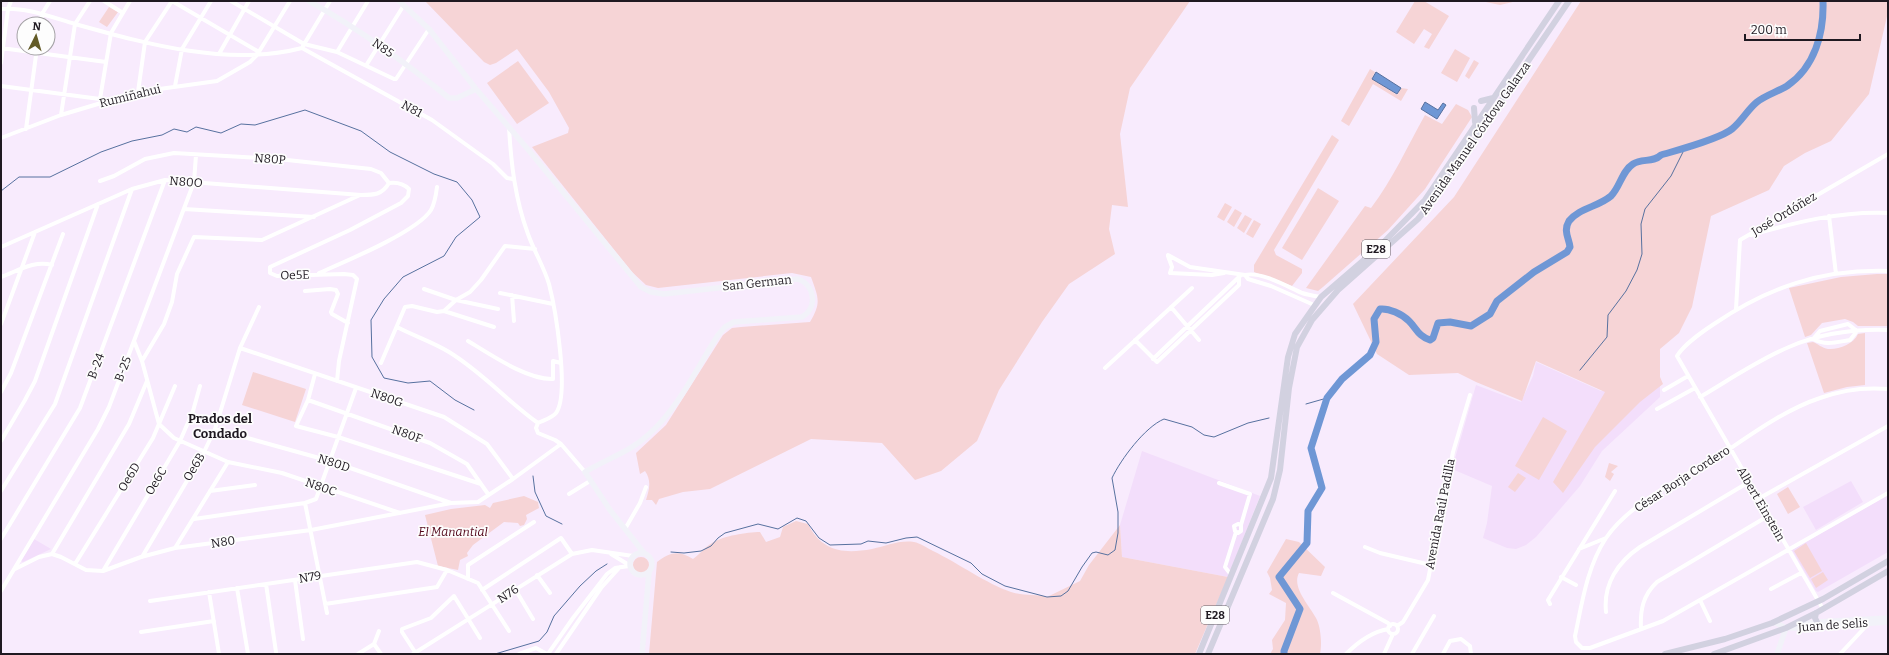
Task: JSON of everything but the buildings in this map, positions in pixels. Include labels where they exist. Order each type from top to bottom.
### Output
[{"type":"main road","name":"N85","points":[[309,1],[380,45],[407,64],[449,98],[453,99],[476,89]]},
{"type":"main road","name":"Avenida Manuel Córdova Galarza","points":[[1208,654],[1240,581],[1273,499],[1280,470],[1286,420],[1287,388],[1292,341],[1300,325],[1314,304],[1321,297],[1413,214],[1436,184],[1475,124],[1560,1]]},
{"type":"main road","name":"Avenida Manuel Córdova Galarza","points":[[1199,654],[1271,478],[1280,419],[1297,347],[1312,320],[1338,290],[1418,219],[1435,198],[1569,1]]},
{"type":"main road","points":[[402,3],[429,29],[476,89],[509,127]]},
{"type":"main road","points":[[1481,101],[1493,98]]},
{"type":"main road","points":[[1474,108],[1475,124]]},
{"type":"main road","name":"San German","points":[[509,127],[641,287],[651,292],[664,294],[798,279],[806,284],[812,292],[811,307],[809,311],[802,316],[734,322],[725,327],[714,341],[672,409],[648,436],[625,452],[585,472]]},
{"type":"main road","points":[[585,472],[632,541],[649,556],[652,562],[647,587],[642,654]]},
{"type":"main road","points":[[632,541],[633,556],[629,565],[635,574],[640,576],[647,587]]},
{"type":"main road","points":[[633,556],[644,553]]},
{"type":"main road","points":[[1670,653],[1725,639],[1774,622],[1818,601],[1888,561]]},
{"type":"main road","points":[[1714,654],[1786,628],[1816,613],[1888,571]]},
{"type":"main road","points":[[640,576],[649,572]]},
{"type":"main road","points":[[1232,576],[1240,581]]},
{"type":"main road","points":[[1816,613],[1815,618],[1817,622]]},
{"type":"main road","name":"Juan de Selis","points":[[1786,628],[1888,618]]},
{"type":"main road","points":[[1774,622],[1786,628]]},
{"type":"main road","name":"Juan de Selis","points":[[1786,628],[1800,624],[1817,622],[1888,622]]},
{"type":"main road","points":[[1777,654],[1786,628]]},
{"type":"street","points":[[1,63],[8,9],[11,1]]},
{"type":"street","points":[[42,14],[50,1]]},
{"type":"street","points":[[61,115],[75,24],[90,1]]},
{"type":"street","points":[[104,1],[123,13]]},
{"type":"street","points":[[100,99],[110,33],[130,1]]},
{"type":"street","points":[[138,92],[145,42],[172,1],[258,53]]},
{"type":"street","points":[[175,86],[182,49],[211,1]]},
{"type":"street","name":"N81","points":[[231,1],[275,26],[303,46],[432,120],[493,164],[508,179],[513,179]]},
{"type":"street","points":[[219,54],[250,1]]},
{"type":"street","points":[[258,53],[290,1]]},
{"type":"street","points":[[303,46],[330,1]]},
{"type":"street","points":[[337,52],[368,1]]},
{"type":"street","points":[[367,64],[380,45],[402,3]]},
{"type":"street","points":[[1,9],[42,14],[145,42],[219,54],[287,52],[303,46],[337,52],[367,64],[396,79],[429,29]]},
{"type":"street","points":[[2,49],[16,49]]},
{"type":"street","name":"Rumiñahui","points":[[1,138],[61,115],[138,92],[222,79],[250,62],[258,53]]},
{"type":"street","points":[[56,54],[106,62]]},
{"type":"street","points":[[26,129],[30,90],[36,56]]},
{"type":"street","points":[[1,86],[100,99],[103,103]]},
{"type":"street","points":[[509,127],[513,179],[528,235],[549,284],[557,321],[561,363],[561,393],[559,407],[551,417],[538,423],[536,428],[538,433],[561,444],[585,472]]},
{"type":"street","name":"N80P","points":[[100,181],[114,176],[145,159],[174,153],[278,159],[371,169],[381,173],[389,183]]},
{"type":"street","name":"José Ordóñez","points":[[1736,309],[1740,240],[1782,214],[1888,154]]},
{"type":"street","name":"B-25","points":[[1,591],[102,421],[194,182],[196,155]]},
{"type":"street","name":"N80O","points":[[1,247],[68,219],[132,189],[165,180],[361,195]]},
{"type":"street","name":"B-24","points":[[1,539],[80,408],[165,180]]},
{"type":"street","name":"Oe5E","points":[[337,381],[339,361],[357,279],[353,275],[344,274],[277,276],[273,275],[270,270],[272,265],[363,223],[401,203],[408,196],[409,189],[406,186],[396,182],[389,183]]},
{"type":"street","points":[[142,361],[164,324],[172,302],[180,267],[192,240],[198,236],[259,240],[315,217],[361,195],[376,195],[386,188],[389,183]]},
{"type":"street","points":[[317,274],[358,256],[416,224],[430,211],[435,200],[437,187]]},
{"type":"street","points":[[1,491],[55,404],[132,189]]},
{"type":"street","points":[[1,441],[35,381],[99,204]]},
{"type":"street","points":[[184,209],[315,217]]},
{"type":"street","points":[[1745,237],[1786,225],[1829,216],[1855,213],[1888,213]]},
{"type":"street","points":[[1782,214],[1782,223],[1786,225]]},
{"type":"street","points":[[1829,216],[1836,274]]},
{"type":"street","points":[[1,324],[36,232]]},
{"type":"street","points":[[1,392],[11,373],[63,234]]},
{"type":"street","points":[[381,362],[408,305],[437,312],[444,310],[474,288],[505,246],[535,249]]},
{"type":"street","points":[[1227,273],[1212,276],[1170,274],[1172,267],[1168,255],[1190,267],[1227,273],[1242,276],[1314,304]]},
{"type":"street","points":[[1,277],[38,263],[52,265]]},
{"type":"street","points":[[1736,309],[1777,288],[1803,280],[1836,274],[1888,271]]},
{"type":"street","points":[[1242,276],[1250,274],[1275,281],[1304,294],[1321,297]]},
{"type":"street","points":[[1135,340],[1154,359],[1239,285],[1242,276]]},
{"type":"street","points":[[1105,368],[1192,288]]},
{"type":"street","points":[[424,289],[456,300],[498,309]]},
{"type":"street","points":[[305,291],[336,290],[338,294],[331,312],[348,323]]},
{"type":"street","points":[[500,293],[553,304]]},
{"type":"street","points":[[512,295],[514,321]]},
{"type":"street","name":"Oe6B","points":[[142,557],[204,452],[215,429],[240,348],[259,307]]},
{"type":"street","points":[[1170,307],[1199,340]]},
{"type":"street","name":"Albert Einstein","points":[[1736,309],[1702,333],[1677,356],[1788,551],[1823,609]]},
{"type":"street","points":[[444,310],[494,328]]},
{"type":"street","points":[[1813,339],[1820,331],[1827,328],[1848,324],[1857,330]]},
{"type":"street","points":[[397,327],[449,352],[492,384],[538,423]]},
{"type":"street","points":[[1813,339],[1821,343],[1850,340],[1857,330]]},
{"type":"street","points":[[1700,397],[1777,352],[1813,339],[1857,330],[1888,330]]},
{"type":"street","name":"N80C","points":[[134,341],[142,361],[160,424],[168,434],[180,441],[228,462],[282,473],[400,513],[451,503],[478,502],[561,444]]},
{"type":"street","points":[[468,341],[502,361],[541,378],[553,379],[553,361],[561,363]]},
{"type":"street","name":"N80G","points":[[240,348],[444,418],[486,444],[513,479]]},
{"type":"street","points":[[315,374],[308,400],[296,426],[338,437],[481,484]]},
{"type":"street","points":[[1664,390],[1688,376]]},
{"type":"street","points":[[16,568],[39,557],[52,554],[130,424],[147,381]]},
{"type":"street","name":"Oe6D","points":[[76,564],[160,424],[175,386]]},
{"type":"street","name":"Oe6C","points":[[103,571],[180,441],[193,411],[200,386]]},
{"type":"street","name":"César Borja Cordero","points":[[1641,629],[1586,648],[1580,646],[1575,640],[1587,580],[1591,568],[1606,538],[1626,516],[1642,503],[1796,408],[1827,397],[1859,389],[1874,390],[1880,386],[1888,389]]},
{"type":"street","points":[[194,519],[305,503],[316,499],[356,388]]},
{"type":"street","points":[[1657,409],[1695,388]]},
{"type":"street","name":"Avenida Raúl Padilla","points":[[1397,626],[1403,622],[1428,580],[1453,452],[1470,395]]},
{"type":"street","name":"N80F","points":[[308,400],[430,443],[467,464],[488,494]]},
{"type":"street","points":[[1758,499],[1888,426]]},
{"type":"street","name":"N80D","points":[[215,429],[330,461],[451,503]]},
{"type":"street","points":[[175,548],[228,462]]},
{"type":"street","points":[[569,494],[590,481]]},
{"type":"street","points":[[1606,612],[1608,583],[1626,558],[1640,547],[1749,482]]},
{"type":"street","points":[[1219,483],[1250,494],[1241,525],[1242,531],[1236,532]]},
{"type":"street","points":[[210,491],[255,484]]},
{"type":"street","points":[[625,529],[640,504],[646,487]]},
{"type":"street","points":[[1550,604],[1548,600],[1561,577],[1580,549],[1615,491]]},
{"type":"street","points":[[1768,516],[1657,582],[1648,592],[1642,606],[1641,629],[1663,621],[1773,557],[1788,551],[1888,493]]},
{"type":"street","points":[[305,503],[327,613]]},
{"type":"street","name":"N80","points":[[52,554],[91,572],[103,571],[142,557],[175,548],[311,530],[400,513]]},
{"type":"street","points":[[468,579],[468,565],[534,522]]},
{"type":"street","points":[[1232,576],[1225,567],[1236,532],[1234,526],[1238,524],[1241,525]]},
{"type":"street","points":[[482,590],[560,538],[572,554]]},
{"type":"street","points":[[1580,549],[1606,538]]},
{"type":"street","points":[[1366,547],[1431,565]]},
{"type":"street","name":"N76","points":[[414,653],[470,620],[537,575],[572,554],[592,550],[633,556]]},
{"type":"street","name":"N76","points":[[609,553],[629,565]]},
{"type":"street","name":"N79","points":[[150,600],[413,562],[447,570],[478,583],[508,631]]},
{"type":"street","points":[[519,654],[536,648],[548,654],[568,624],[611,571],[629,565]]},
{"type":"street","points":[[326,604],[438,587],[447,570]]},
{"type":"street","points":[[1771,589],[1801,573]]},
{"type":"street","points":[[537,575],[550,593]]},
{"type":"street","points":[[1561,577],[1576,585]]},
{"type":"street","points":[[295,580],[303,639]]},
{"type":"street","points":[[266,584],[276,652]]},
{"type":"street","points":[[556,654],[578,622],[599,586]]},
{"type":"street","points":[[237,588],[248,654]]},
{"type":"street","points":[[515,590],[533,619]]},
{"type":"street","points":[[209,592],[219,654]]},
{"type":"street","points":[[1332,592],[1389,627],[1390,633],[1393,634]]},
{"type":"street","points":[[414,653],[402,632],[405,627],[431,618],[454,596],[480,638]]},
{"type":"street","points":[[1700,600],[1710,621]]},
{"type":"street","points":[[1412,654],[1434,616]]},
{"type":"street","points":[[573,618],[578,622]]},
{"type":"street","points":[[141,632],[214,621]]},
{"type":"street","points":[[1840,654],[1870,623]]},
{"type":"street","points":[[568,624],[574,628]]},
{"type":"street","points":[[1346,654],[1362,639],[1393,624],[1397,626],[1398,631],[1393,634],[1384,654]]},
{"type":"street","points":[[358,654],[374,644],[379,631]]},
{"type":"street","points":[[1443,654],[1450,641],[1461,639],[1467,642],[1470,646],[1471,654]]},
{"type":"street","points":[[374,644],[381,654]]},
{"type":"shaded area","points":[[1536,362],[1601,391],[1660,385],[1660,397],[1602,451],[1580,486],[1536,537],[1526,545],[1516,549],[1507,548],[1483,538],[1487,523],[1492,486],[1452,469],[1476,385],[1521,402],[1533,376]]},
{"type":"shaded area","points":[[1142,451],[1260,496],[1228,577],[1122,557],[1120,525]]},
{"type":"shaded area","points":[[1851,481],[1863,502],[1816,530],[1803,507]]},
{"type":"shaded area","points":[[1888,495],[1888,552],[1818,592],[1816,591],[1792,550]]},
{"type":"shaded area","points":[[34,539],[51,549],[23,562],[21,561]]},
{"type":"green space","points":[[425,1],[1190,1],[1130,88],[1120,134],[1128,207],[1112,205],[1109,229],[1115,254],[1069,284],[1042,322],[999,390],[977,441],[941,471],[915,480],[882,443],[811,439],[710,489],[683,492],[659,499],[656,505],[652,500],[646,500],[649,489],[649,478],[645,471],[640,474],[636,453],[666,425],[723,335],[732,328],[810,322],[814,315],[818,300],[811,277],[792,273],[658,288],[646,285],[632,272],[532,147],[568,133],[569,128],[549,92],[517,49],[496,63],[490,65],[484,62]]},
{"type":"green space","points":[[1415,1],[1424,1],[1449,16],[1429,49],[1424,47],[1432,34],[1424,29],[1414,44],[1396,32]]},
{"type":"green space","points":[[1481,1],[1517,1],[1500,5]]},
{"type":"green space","points":[[1581,1],[1888,1],[1888,12],[1869,94],[1831,141],[1805,153],[1784,166],[1769,190],[1711,216],[1692,307],[1679,333],[1660,349],[1660,377],[1663,384],[1640,402],[1595,447],[1563,493],[1553,482],[1605,392],[1536,361],[1522,401],[1458,373],[1409,375],[1377,354],[1353,304],[1454,197]]},
{"type":"green space","points":[[109,7],[118,12],[107,27],[99,22]]},
{"type":"green space","points":[[1455,49],[1470,58],[1457,82],[1441,73]]},
{"type":"green space","points":[[1474,60],[1479,63],[1469,79],[1465,76]]},
{"type":"green space","points":[[518,61],[549,103],[517,124],[487,83]]},
{"type":"green space","points":[[1370,69],[1375,72],[1372,78],[1397,95],[1401,88],[1408,89],[1401,101],[1373,84],[1349,126],[1341,121]]},
{"type":"green space","points":[[1456,104],[1468,110],[1472,117],[1425,189],[1388,230],[1323,287],[1318,291],[1306,288],[1365,206],[1371,208],[1379,197],[1425,115],[1442,124]]},
{"type":"green space","points":[[1332,135],[1339,140],[1274,250],[1276,255],[1302,269],[1302,273],[1292,286],[1254,272],[1254,265]]},
{"type":"green space","points":[[1318,188],[1339,201],[1302,260],[1282,248]]},
{"type":"green space","points":[[1225,203],[1232,207],[1224,221],[1217,217]]},
{"type":"green space","points":[[1235,209],[1242,213],[1234,227],[1227,222]]},
{"type":"green space","points":[[1245,215],[1252,219],[1244,233],[1237,228]]},
{"type":"green space","points":[[1254,220],[1261,224],[1253,238],[1246,234]]},
{"type":"green space","points":[[1888,274],[1888,326],[1858,326],[1845,319],[1822,323],[1811,335],[1805,337],[1789,288],[1841,277]]},
{"type":"green space","points":[[1865,333],[1865,385],[1847,387],[1824,393],[1807,343],[1813,342],[1822,347],[1832,349],[1845,346],[1853,341],[1858,334]]},
{"type":"green space","points":[[253,372],[306,389],[295,422],[242,405]]},
{"type":"green space","points":[[1543,417],[1567,431],[1539,480],[1515,466]]},
{"type":"green space","points":[[1609,463],[1618,466],[1611,472],[1614,474],[1610,481],[1605,477]]},
{"type":"green space","points":[[1518,473],[1526,478],[1515,492],[1508,487]]},
{"type":"green space","points":[[1788,487],[1800,507],[1788,514],[1777,494]]},
{"type":"green space","name":"El Manantial","points":[[524,496],[538,502],[539,508],[526,515],[527,519],[524,525],[520,526],[518,523],[504,522],[473,545],[467,553],[468,556],[460,560],[458,570],[438,566],[425,515],[451,509],[485,505],[490,508],[493,503]]},
{"type":"green space","points":[[796,521],[808,524],[820,540],[827,546],[843,551],[862,551],[903,542],[921,544],[992,584],[1020,594],[1047,597],[1080,581],[1089,565],[1120,525],[1122,557],[1228,577],[1195,654],[649,654],[657,562],[670,554],[675,553],[683,554],[693,559],[710,544],[729,536],[760,532],[766,542],[780,537],[783,527]]},
{"type":"green space","points":[[1286,539],[1299,542],[1325,567],[1321,576],[1299,573],[1297,579],[1300,591],[1317,620],[1321,637],[1320,654],[1270,654],[1273,649],[1272,640],[1285,620],[1286,603],[1269,594],[1272,590],[1270,578],[1267,572]]},
{"type":"green space","points":[[1806,543],[1822,571],[1810,578],[1794,551]]},
{"type":"green space","points":[[638,557],[644,557],[649,562],[647,571],[644,573],[638,573],[633,568],[633,562]]},
{"type":"green space","points":[[1823,572],[1828,580],[1816,588],[1811,579]]},
{"type":"water","points":[[1376,72],[1401,88],[1397,94],[1372,79]]},
{"type":"water","points":[[1425,102],[1438,110],[1443,103],[1446,105],[1437,119],[1421,109]]},
{"type":"waterway","points":[[1284,654],[1300,609],[1279,577],[1307,543],[1308,511],[1322,488],[1311,448],[1327,398],[1342,379],[1370,355],[1376,342],[1374,319],[1380,309],[1395,312],[1403,316],[1420,334],[1430,340],[1433,338],[1438,323],[1450,322],[1471,326],[1490,314],[1497,301],[1534,272],[1567,252],[1570,247],[1566,231],[1569,221],[1583,210],[1600,203],[1611,196],[1629,167],[1636,162],[1655,159],[1661,155],[1698,144],[1726,133],[1736,126],[1757,102],[1787,86],[1797,78],[1805,69],[1816,48],[1822,25],[1823,1]]},
{"type":"waterway","points":[[1,191],[19,177],[50,177],[101,152],[132,141],[162,135],[174,129],[187,132],[196,127],[221,133],[241,124],[255,125],[305,110],[361,131],[390,152],[434,174],[457,182],[472,200],[480,217],[456,237],[444,256],[403,277],[384,299],[371,320],[372,357],[384,378],[408,383],[430,381],[455,400],[474,410]]},
{"type":"waterway","points":[[1580,370],[1607,337],[1608,315],[1626,291],[1637,270],[1642,254],[1641,224],[1645,209],[1671,176],[1685,148]]},
{"type":"waterway","points":[[1306,404],[1327,398]]},
{"type":"waterway","points":[[671,552],[684,553],[701,551],[711,546],[725,533],[758,524],[778,529],[797,518],[806,521],[819,538],[830,545],[861,544],[868,541],[886,543],[917,537],[971,563],[982,574],[1005,586],[1047,597],[1061,596],[1068,591],[1092,553],[1096,552],[1108,555],[1115,550],[1118,533],[1118,512],[1112,478],[1127,453],[1149,429],[1164,419],[1192,427],[1204,435],[1214,437],[1248,423],[1269,418]]},
{"type":"waterway","points":[[533,476],[535,492],[546,516],[562,524]]},
{"type":"waterway","points":[[495,654],[539,641],[547,632],[554,616],[580,586],[596,571],[607,564]]},
{"type":"district","name":"Prados del Condado","points":[[220,426]]}]
